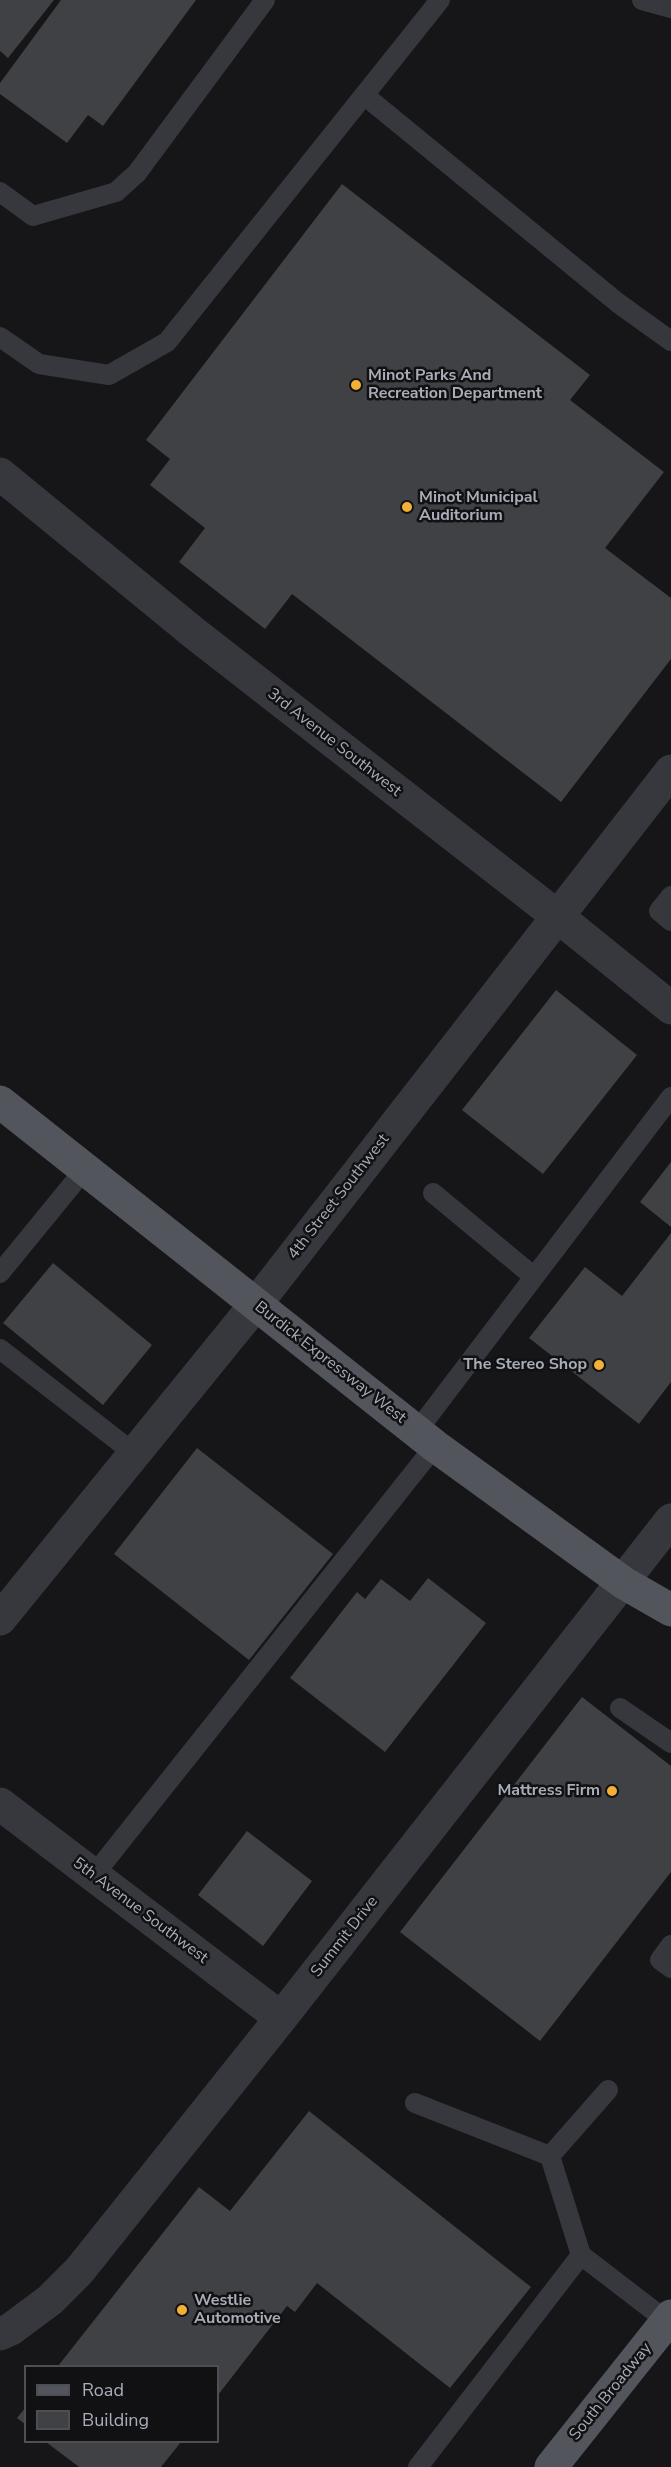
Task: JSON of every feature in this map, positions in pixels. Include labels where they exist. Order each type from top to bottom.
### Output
[{"type":"main road","name":"Burdick Expressway West","points":[[0,1102],[426,1438],[624,1583],[671,1610]]},
{"type":"main road","name":"South Broadway","points":[[551,2467],[669,2319]]},
{"type":"street","name":"3rd Avenue Southwest","points":[[0,474],[194,633],[557,916],[671,1008]]},
{"type":"street","name":"4th Street Southwest","points":[[0,1619],[256,1304],[671,771]]},
{"type":"street","name":"Summit Drive","points":[[0,2334],[11,2329],[50,2300],[78,2271],[281,2018],[624,1583],[671,1520]]},
{"type":"street","name":"5th Avenue Southwest","points":[[0,1804],[281,2018]]},
{"type":"lane","points":[[0,192],[33,216],[116,192],[138,173],[265,0]]},
{"type":"lane","points":[[0,336],[39,364],[110,375],[166,342],[440,0]]},
{"type":"lane","points":[[642,0],[671,8]]},
{"type":"lane","points":[[364,95],[618,303],[671,341]]},
{"type":"lane","points":[[671,896],[659,911],[671,921]]},
{"type":"lane","points":[[93,1876],[426,1438],[533,1276],[671,1097]]},
{"type":"lane","points":[[0,1273],[85,1169]]},
{"type":"lane","points":[[433,1193],[533,1276]]},
{"type":"lane","points":[[0,1349],[135,1454]]},
{"type":"lane","points":[[620,1708],[671,1743]]},
{"type":"lane","points":[[671,1945],[660,1960],[671,1968]]},
{"type":"lane","points":[[550,2156],[608,2090]]},
{"type":"lane","points":[[414,2103],[550,2156]]},
{"type":"lane","points":[[550,2156],[581,2255],[669,2319]]},
{"type":"lane","points":[[418,2467],[581,2255]]},
{"type":"building","points":[[0,0],[54,0],[8,58],[0,51]]},
{"type":"building","points":[[61,0],[196,0],[103,126],[88,115],[67,143],[0,94],[0,83]]},
{"type":"building","name":"Minot Municipal Auditorium","points":[[342,184],[590,375],[570,400],[664,472],[605,548],[671,598],[671,659],[561,802],[292,594],[265,629],[179,562],[205,528],[150,485],[170,459],[146,440]]},
{"type":"building","points":[[556,990],[637,1055],[543,1174],[462,1110]]},
{"type":"building","points":[[671,1162],[671,1227],[640,1202]]},
{"type":"building","points":[[671,1233],[671,1382],[639,1424],[529,1338],[585,1267],[622,1296]]},
{"type":"building","points":[[53,1263],[152,1345],[103,1405],[3,1323]]},
{"type":"building","points":[[197,1448],[333,1554],[249,1660],[114,1554]]},
{"type":"building","points":[[428,1578],[486,1623],[385,1752],[290,1678],[357,1592],[365,1599],[381,1579],[410,1601]]},
{"type":"building","points":[[582,1697],[671,1766],[671,1872],[540,2041],[400,1932]]},
{"type":"building","points":[[247,1831],[312,1881],[263,1946],[198,1895]]},
{"type":"building","points":[[309,2111],[531,2287],[450,2388],[317,2283],[295,2312],[287,2306],[219,2394],[219,2365],[59,2365],[199,2187],[230,2211]]},
{"type":"building","points":[[24,2409],[24,2423],[17,2418]]},
{"type":"building","points":[[47,2443],[180,2443],[161,2467],[79,2467]]},
{"type":"place","name":"Minot Parks And Recreation Department","points":[[356,385]]},
{"type":"place","name":"Minot Municipal Auditorium","points":[[407,507]]},
{"type":"place","name":"The Stereo Shop","points":[[599,1365]]},
{"type":"place","name":"Mattress Firm","points":[[612,1791]]},
{"type":"place","name":"Westlie Automotive","points":[[182,2310]]}]
